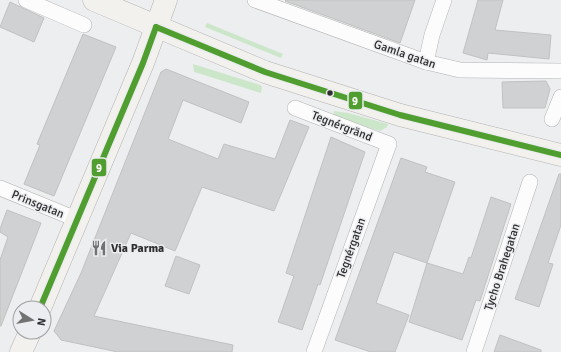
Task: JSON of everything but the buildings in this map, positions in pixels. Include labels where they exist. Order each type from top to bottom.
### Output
[{"type":"main road","points":[[94,0],[265,72],[400,115],[561,155]]},
{"type":"main road","points":[[43,300],[76,219],[143,63],[166,0]]},
{"type":"main road","points":[[21,352],[26,340]]},
{"type":"street","points":[[26,0],[84,25]]},
{"type":"street","name":"Gamla gatan","points":[[255,0],[426,62],[460,70],[561,72]]},
{"type":"street","points":[[426,62],[432,34],[444,0]]},
{"type":"street","points":[[552,118],[561,97]]},
{"type":"street","name":"Tegnérgränd","points":[[295,108],[389,144]]},
{"type":"street","name":"Tegnérgatan","points":[[314,352],[389,144]]},
{"type":"street","name":"Tycho Brahegatan","points":[[474,352],[530,182]]},
{"type":"street","name":"Prinsgatan","points":[[0,188],[76,219]]},
{"type":"green space","points":[[207,23],[283,54],[281,58],[205,27]]},
{"type":"green space","points":[[193,64],[260,85],[262,87],[261,93],[194,72]]},
{"type":"green space","points":[[334,111],[348,113],[388,124],[387,127],[380,131],[333,116]]},
{"type":"transit line","name":"9","points":[[156,27],[265,72],[400,115],[561,155]]},
{"type":"transit line","name":"9","points":[[43,300],[143,63],[156,27]]},
{"type":"place","name":"Via Parma","points":[[99,248]]}]
